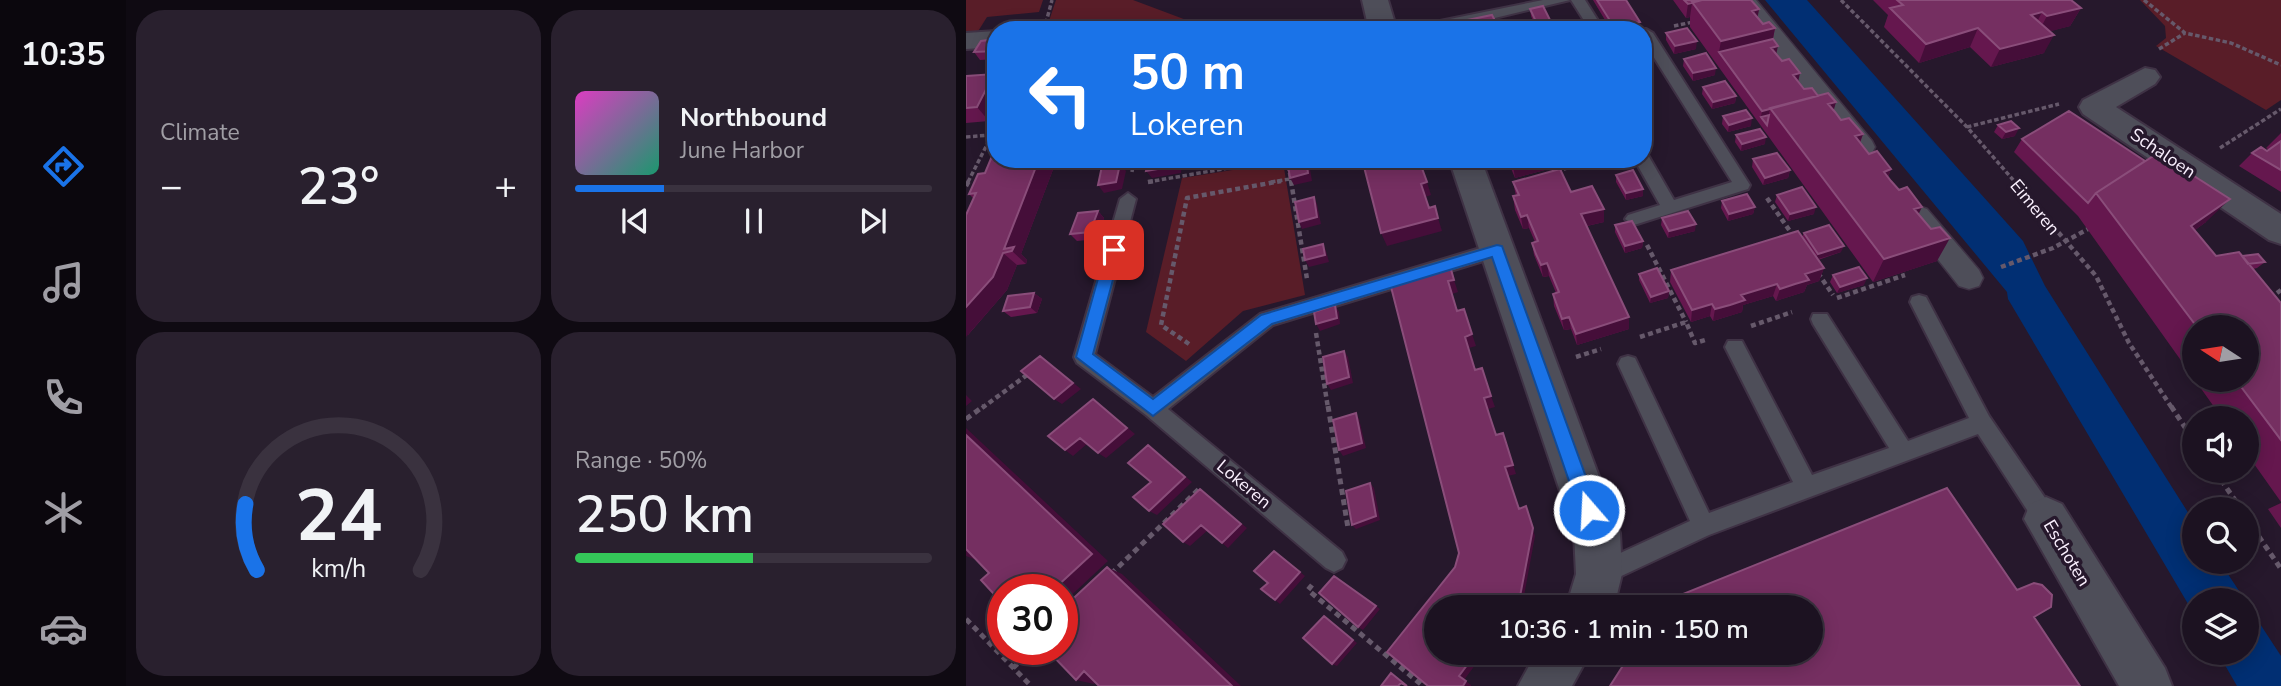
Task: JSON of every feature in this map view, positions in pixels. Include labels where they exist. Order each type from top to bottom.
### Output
[{"type":"street","points":[[1375,0],[1381,21]]},
{"type":"street","points":[[1748,4],[1882,171]]},
{"type":"street","points":[[966,41],[987,40]]},
{"type":"street","points":[[2094,107],[2145,77]]},
{"type":"street","name":"Schaloen","points":[[2094,107],[2281,231]]},
{"type":"street","points":[[1468,168],[1597,533],[1595,591]]},
{"type":"street","points":[[1900,193],[1969,278]]},
{"type":"street","name":"Eschoten","points":[[2046,519],[2147,686]]},
{"type":"street","points":[[1543,686],[1556,665]]},
{"type":"lane","points":[[1460,21],[1563,0]]},
{"type":"lane","points":[[1578,0],[1591,21]]},
{"type":"lane","points":[[1634,219],[1742,185],[1652,44]]},
{"type":"lane","points":[[1647,168],[1670,208]]},
{"type":"lane","name":"Lokeren","points":[[1128,199],[1084,357],[1153,409],[1334,560]]},
{"type":"lane","points":[[1153,409],[1267,319],[1497,250]]},
{"type":"lane","name":"Eschoten","points":[[1919,302],[1982,423],[2046,519]]},
{"type":"lane","points":[[1820,318],[1903,452]]},
{"type":"lane","points":[[1735,347],[1807,486]]},
{"type":"lane","points":[[1628,364],[1704,526]]},
{"type":"lane","points":[[1595,591],[1704,526],[1982,423]]},
{"type":"path","points":[[1046,21],[1052,0]]},
{"type":"path","name":"Eimeren","points":[[1841,0],[1967,127],[2096,276],[2129,343],[2182,423]]},
{"type":"path","points":[[2144,0],[2185,33],[2231,43],[2281,65]]},
{"type":"path","points":[[1652,31],[1748,4]]},
{"type":"path","points":[[1967,127],[2071,101],[2094,107]]},
{"type":"path","points":[[966,137],[987,135]]},
{"type":"path","points":[[966,186],[987,141]]},
{"type":"path","points":[[1142,183],[1224,168]]},
{"type":"path","points":[[1288,168],[1350,542],[1308,590],[1423,686]]},
{"type":"path","points":[[1551,173],[1568,168]]},
{"type":"path","points":[[1214,360],[1161,325],[1187,198],[1290,179]]},
{"type":"path","points":[[1742,185],[1765,195],[1797,241]]},
{"type":"path","points":[[1634,219],[1686,322]]},
{"type":"path","points":[[1969,278],[2053,248],[2088,229]]},
{"type":"path","points":[[1812,264],[1836,298]]},
{"type":"path","points":[[2281,290],[2273,296],[2281,306]]},
{"type":"path","points":[[966,419],[1092,328]]},
{"type":"path","points":[[1102,583],[1222,467]]},
{"type":"path","points":[[2259,537],[2281,569]]},
{"type":"path","points":[[966,619],[1031,686]]},
{"type":"path","points":[[1013,668],[1016,665]]},
{"type":"shaded area","points":[[966,0],[1043,0],[1039,12],[987,17],[977,33],[966,34]]},
{"type":"shaded area","points":[[1056,0],[1133,0],[1189,21],[1049,21]]},
{"type":"shaded area","points":[[2140,0],[2281,0],[2281,100],[2266,110],[2156,46],[2166,38],[2165,26]]},
{"type":"shaded area","points":[[1245,168],[1284,168],[1305,295],[1243,311],[1186,361],[1146,332],[1182,178]]},
{"type":"water","points":[[1765,0],[1807,0],[2023,241],[2045,286],[2182,503],[2182,574],[2228,574],[2237,588],[2182,588],[2182,594],[2008,299],[2007,292]]},
{"type":"water","points":[[2259,622],[2281,656],[2281,686],[2237,686],[2225,665],[2259,665]]},
{"type":"building","points":[[1597,0],[1626,0],[1639,21],[1610,21]]},
{"type":"building","points":[[1684,0],[1702,0],[1688,4]]},
{"type":"building","points":[[1751,0],[1759,9],[1752,11],[1763,24],[1769,22],[1775,28],[1721,41],[1692,2]]},
{"type":"building","points":[[1897,0],[2071,0],[2081,8],[2047,16],[2042,12],[2031,15],[2054,35],[2000,49],[1978,28],[1926,44],[1890,8],[1903,5]]},
{"type":"building","points":[[1543,6],[1550,21],[1536,21],[1530,9]]},
{"type":"building","points":[[1492,15],[1495,21],[1463,21]]},
{"type":"building","points":[[1687,28],[1697,41],[1675,46],[1666,33]]},
{"type":"building","points":[[1773,39],[1778,46],[1771,48],[1782,61],[1789,59],[1800,73],[1793,75],[1804,89],[1812,88],[1818,96],[1762,111],[1719,52]]},
{"type":"building","points":[[987,40],[987,51],[974,52],[981,41]]},
{"type":"building","points":[[1706,53],[1716,68],[1693,73],[1684,59]]},
{"type":"building","points":[[987,74],[987,88],[977,107],[966,108],[966,76]]},
{"type":"building","points":[[1725,81],[1736,96],[1713,102],[1703,87]]},
{"type":"building","points":[[1828,93],[1836,102],[1828,104],[1841,120],[1849,118],[1863,134],[1855,136],[1869,154],[1877,151],[1891,169],[1884,172],[1891,181],[1899,190],[1907,187],[1922,207],[1914,209],[1931,229],[1940,227],[1950,238],[1884,259],[1770,108]]},
{"type":"building","points":[[1746,110],[1752,118],[1729,125],[1723,116]]},
{"type":"building","points":[[2069,111],[2145,161],[2096,193],[2088,203],[2022,139]]},
{"type":"building","points":[[1769,115],[1767,125],[1761,117]]},
{"type":"building","points":[[2011,121],[2019,128],[2006,132],[1998,125]]},
{"type":"building","points":[[1760,129],[1766,137],[1742,144],[1736,135]]},
{"type":"building","points":[[2281,141],[2281,170],[2252,153],[2261,147],[2267,151]]},
{"type":"building","points":[[1777,153],[1790,170],[1765,178],[1753,159]]},
{"type":"building","points":[[2158,153],[2230,199],[2191,226],[2216,256],[2239,252],[2281,303],[2281,440],[2259,411],[2259,406],[2256,406],[2245,392],[2259,392],[2259,315],[2188,315],[2096,193]]},
{"type":"building","points":[[987,168],[1036,168],[1004,249],[1014,247],[1012,251],[1003,253],[993,277],[966,307],[966,215],[976,193],[969,194],[978,174],[985,173]]},
{"type":"building","points":[[1102,168],[1119,168],[1116,182],[1098,185]]},
{"type":"building","points":[[1288,168],[1307,168],[1308,173],[1290,178]]},
{"type":"building","points":[[1364,168],[1422,168],[1427,182],[1421,184],[1429,208],[1435,206],[1438,218],[1381,233]]},
{"type":"building","points":[[1560,169],[1571,192],[1592,186],[1604,209],[1581,214],[1629,317],[1576,334],[1569,317],[1562,319],[1553,294],[1559,292],[1547,263],[1541,265],[1532,243],[1538,241],[1527,215],[1521,217],[1513,196],[1519,195],[1513,182]]},
{"type":"building","points":[[1633,170],[1643,189],[1626,193],[1616,175]]},
{"type":"building","points":[[1802,187],[1816,207],[1790,214],[1777,195]]},
{"type":"building","points":[[1747,194],[1755,207],[1729,214],[1722,201]]},
{"type":"building","points":[[1314,197],[1317,217],[1299,222],[1295,202]]},
{"type":"building","points":[[1098,211],[1090,232],[1070,234],[1078,213]]},
{"type":"building","points":[[1688,211],[1696,224],[1669,231],[1662,218]]},
{"type":"building","points":[[1632,221],[1643,241],[1625,246],[1615,225]]},
{"type":"building","points":[[1829,225],[1844,246],[1818,254],[1804,233]]},
{"type":"building","points":[[1798,231],[1824,268],[1805,274],[1809,280],[1780,289],[1777,284],[1741,295],[1745,300],[1730,305],[1715,309],[1712,304],[1692,310],[1671,270]]},
{"type":"building","points":[[1323,244],[1325,255],[1305,260],[1303,249]]},
{"type":"building","points":[[2258,254],[2265,262],[2248,264],[2242,256]]},
{"type":"building","points":[[1450,266],[1454,280],[1448,281],[1457,311],[1464,309],[1472,334],[1465,337],[1475,370],[1482,368],[1491,396],[1484,398],[1490,417],[1496,435],[1503,433],[1513,465],[1505,467],[1519,509],[1526,506],[1533,528],[1520,595],[1433,595],[1455,567],[1459,553],[1390,283]]},
{"type":"building","points":[[1859,267],[1867,278],[1840,287],[1833,275]]},
{"type":"building","points":[[1657,268],[1669,291],[1651,297],[1639,274]]},
{"type":"building","points":[[1034,293],[1030,307],[1003,311],[1008,296]]},
{"type":"building","points":[[1335,305],[1337,318],[1316,324],[1314,312]]},
{"type":"building","points":[[1344,351],[1349,377],[1327,384],[1323,357]]},
{"type":"building","points":[[1040,356],[1073,383],[1054,399],[1021,371]]},
{"type":"building","points":[[1093,399],[1127,428],[1098,453],[1080,438],[1065,450],[1048,436]]},
{"type":"building","points":[[1356,413],[1362,443],[1339,450],[1333,420]]},
{"type":"building","points":[[966,435],[1092,554],[1070,574],[988,574],[966,549]]},
{"type":"building","points":[[1148,445],[1185,477],[1149,511],[1133,497],[1151,482],[1128,463]]},
{"type":"building","points":[[1370,483],[1376,516],[1352,525],[1346,491]]},
{"type":"building","points":[[1947,488],[2017,590],[2034,583],[2042,585],[2052,595],[2051,607],[2034,617],[2080,686],[1610,686],[1623,665],[1823,665],[1823,595],[1680,595]]},
{"type":"building","points":[[1200,489],[1241,524],[1222,543],[1201,525],[1183,542],[1163,524]]},
{"type":"building","points":[[1274,551],[1300,572],[1275,600],[1261,589],[1268,583],[1254,571]]},
{"type":"building","points":[[1107,567],[1232,686],[1099,686],[1084,671],[1076,680],[1062,665],[1078,665],[1078,594]]},
{"type":"building","points":[[987,575],[987,587],[981,580]]},
{"type":"building","points":[[1334,576],[1376,606],[1358,627],[1319,593]]},
{"type":"building","points":[[1424,606],[1424,665],[1467,665],[1459,676],[1466,681],[1463,686],[1428,686],[1387,652]]},
{"type":"building","points":[[1324,616],[1353,640],[1332,664],[1303,638]]},
{"type":"building","points":[[1391,673],[1407,686],[1401,683],[1398,686],[1381,686]]},
{"type":"route","points":[[1114,250],[1084,357],[1153,409],[1267,319],[1319,301],[1497,250],[1541,368],[1589,510]]}]
